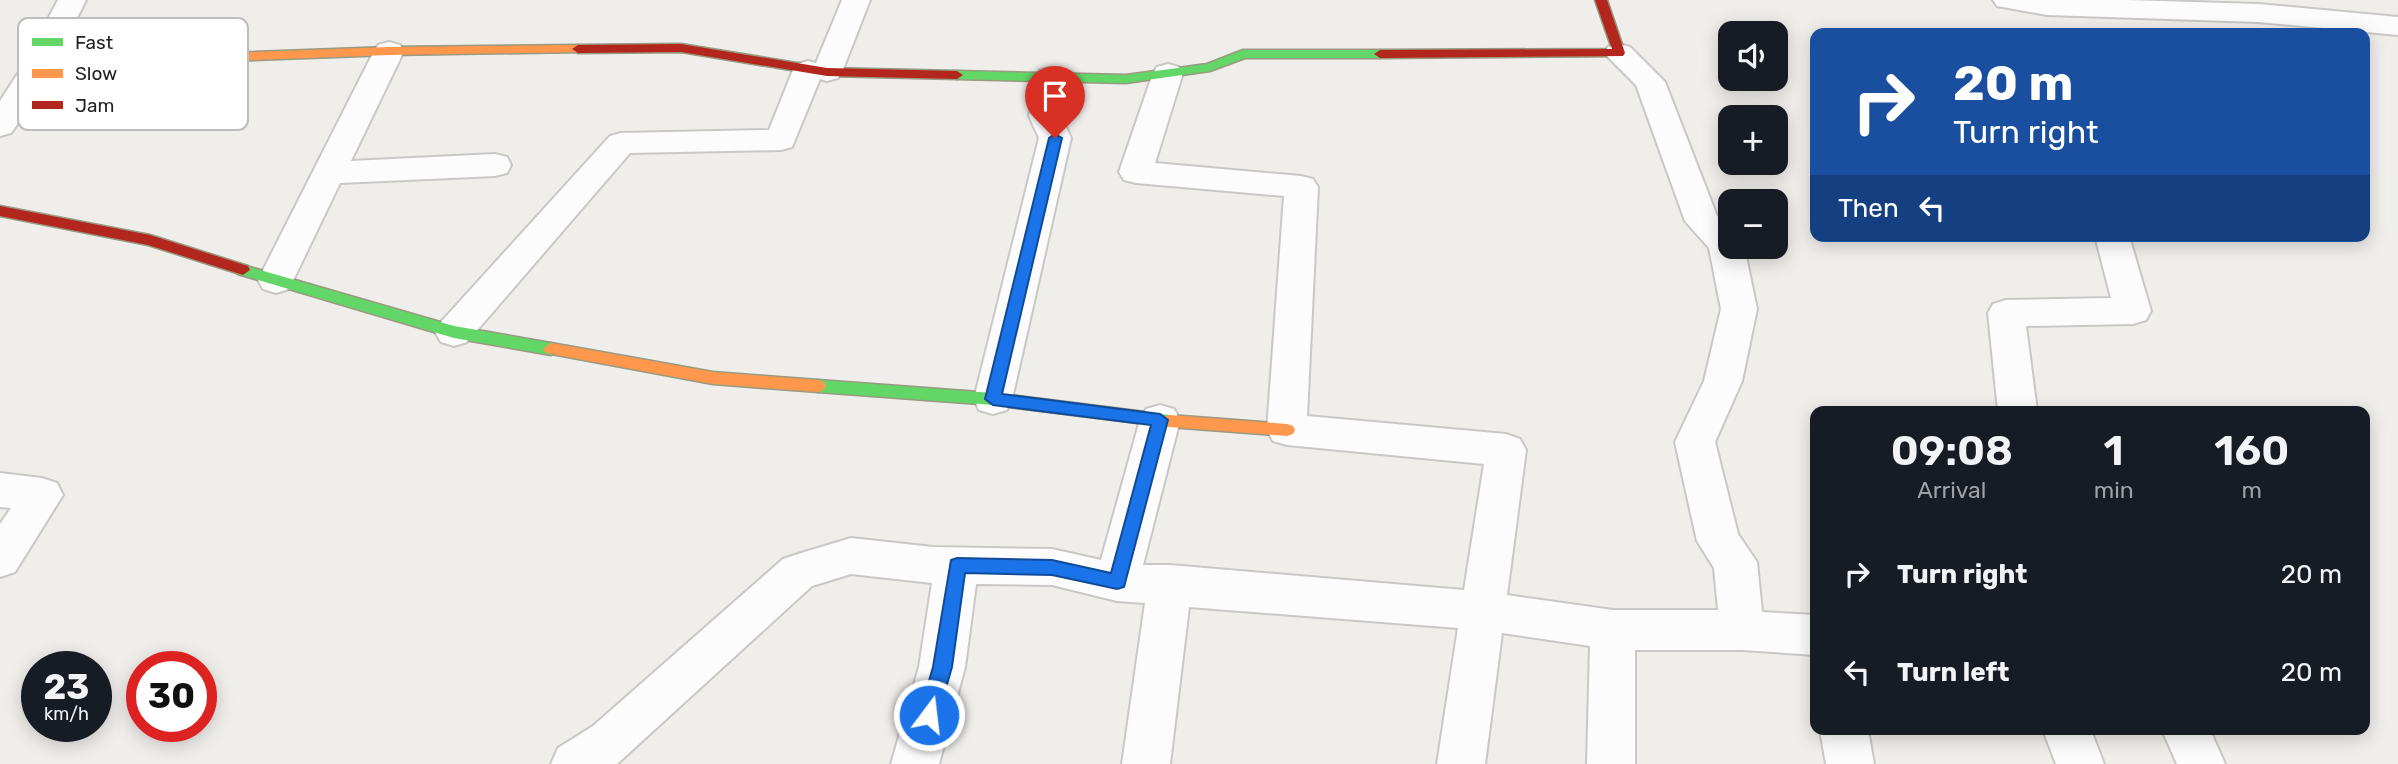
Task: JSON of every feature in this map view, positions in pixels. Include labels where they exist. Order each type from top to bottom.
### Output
[{"type":"street","points":[[63,18],[72,0]]},
{"type":"street","points":[[454,332],[621,143],[781,140],[856,0]]},
{"type":"street","points":[[1601,0],[1619,53],[1650,82],[1702,221],[1726,244],[1740,309],[1723,381],[1695,442],[1718,541],[1735,562],[1742,630]]},
{"type":"street","points":[[2007,0],[2049,13],[2258,15],[2398,26]]},
{"type":"street","points":[[248,56],[388,51],[681,48],[818,71],[1126,79],[1210,67],[1243,54],[1619,53]]},
{"type":"street","points":[[276,280],[388,51]]},
{"type":"street","points":[[1168,73],[1136,172],[1301,187],[1287,430]]},
{"type":"street","points":[[993,399],[1055,138],[1045,116],[1051,77]]},
{"type":"street","points":[[0,126],[18,97]]},
{"type":"street","points":[[329,173],[495,165]]},
{"type":"street","points":[[0,211],[150,240],[454,332],[713,378],[993,399],[1160,420],[1506,450],[1461,764]]},
{"type":"street","points":[[2016,406],[2006,313],[2133,311],[2114,242]]},
{"type":"street","points":[[1117,582],[1160,420]]},
{"type":"street","points":[[0,490],[42,495],[0,559]]},
{"type":"street","points":[[575,764],[610,742],[798,572],[851,556],[957,565],[1052,567],[1117,582],[1170,584],[1483,611],[1613,630],[1742,630],[1810,635]]},
{"type":"street","points":[[915,764],[942,667],[957,565]]},
{"type":"street","points":[[1146,764],[1170,584]]},
{"type":"street","points":[[1611,764],[1613,630]]},
{"type":"street","points":[[1845,735],[1850,764]]},
{"type":"street","points":[[2069,735],[2080,764]]},
{"type":"street","points":[[2188,735],[2201,764]]},
{"type":"traffic: fast","points":[[957,75],[1126,79],[1210,67],[1243,54],[1380,54]]},
{"type":"traffic: fast","points":[[243,270],[454,332],[551,349]]},
{"type":"traffic: fast","points":[[818,386],[993,399],[1169,421]]},
{"type":"traffic: slow","points":[[248,56],[389,51],[578,49]]},
{"type":"traffic: slow","points":[[551,349],[713,378],[818,386]]},
{"type":"traffic: slow","points":[[1169,421],[1287,430]]},
{"type":"traffic: jam","points":[[1380,54],[1619,53],[1601,0]]},
{"type":"traffic: jam","points":[[578,49],[681,48],[827,72],[957,75]]},
{"type":"traffic: jam","points":[[0,211],[150,240],[243,270]]},
{"type":"route","points":[[929,715],[942,667],[957,565],[1052,567],[1117,582],[1160,420],[993,399],[1055,138]]}]
